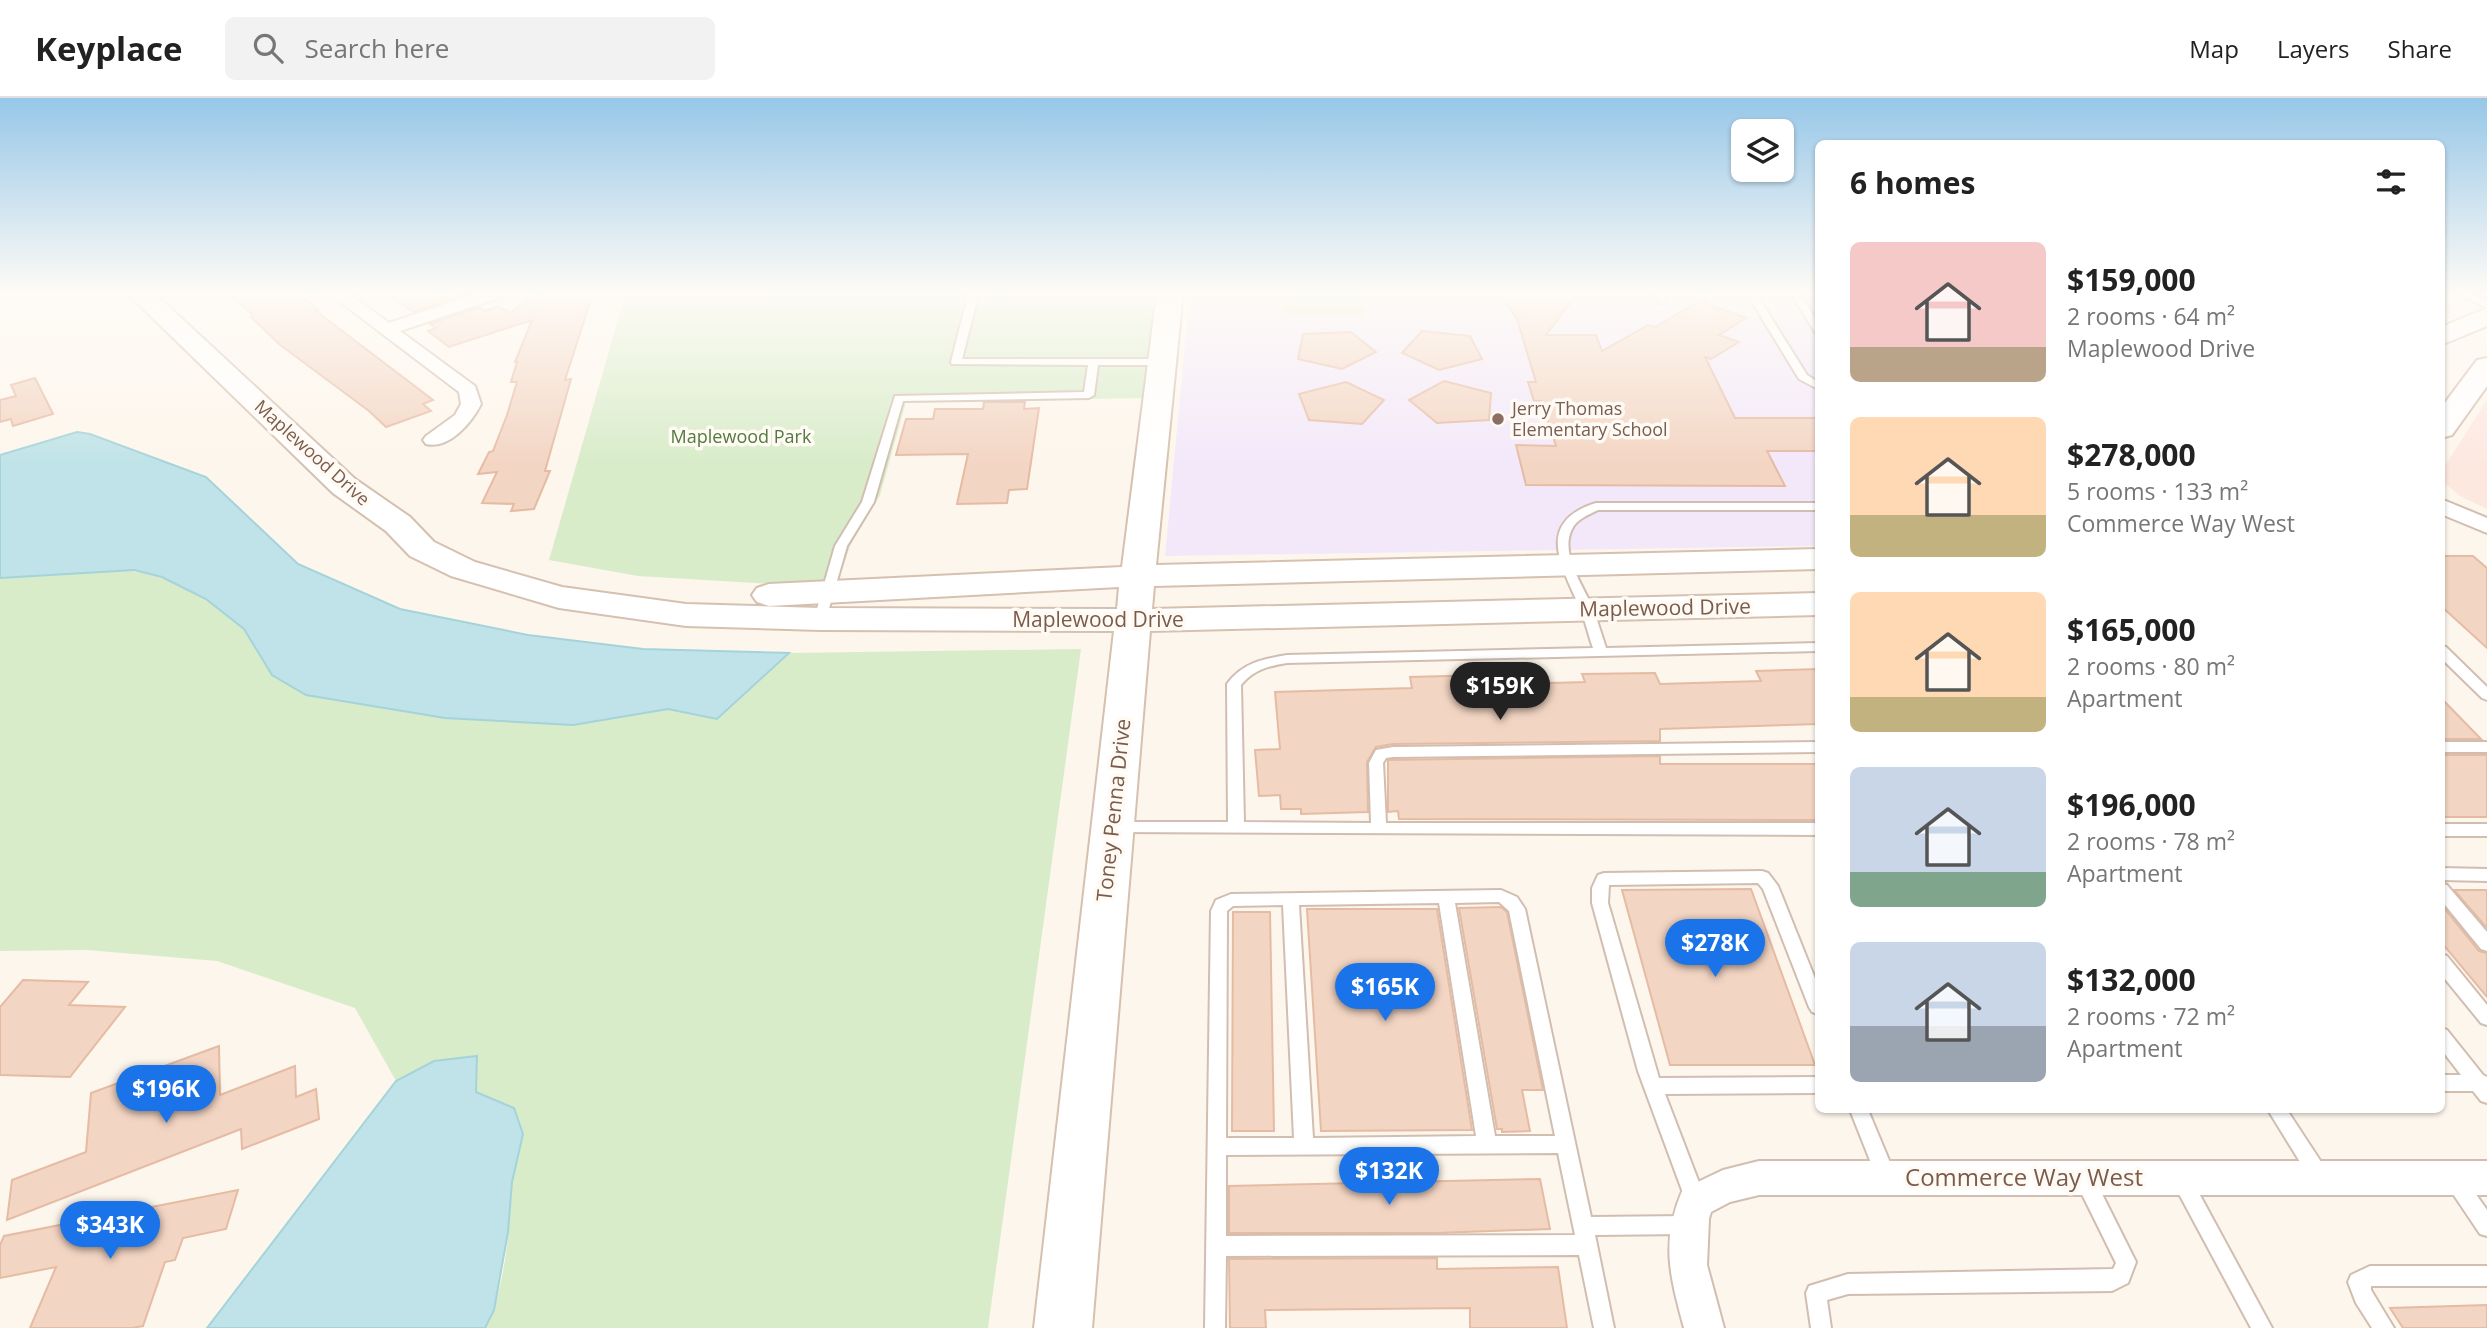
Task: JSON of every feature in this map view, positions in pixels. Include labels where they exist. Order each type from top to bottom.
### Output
[{"type":"street","name":"Maplewood Drive","points":[[199,349],[344,486],[398,524],[422,549],[463,569],[559,597],[686,615],[824,606],[1138,576],[1815,559]]},
{"type":"street","points":[[413,349],[462,385],[471,397],[471,404],[463,419],[433,440]]},
{"type":"street","name":"Toney Penna Drive","points":[[1063,1328],[1133,621],[1163,349]]},
{"type":"street","points":[[2445,424],[2487,366]]},
{"type":"street","points":[[2445,508],[2487,526]]},
{"type":"street","name":"Maplewood Drive","points":[[824,606],[1133,621],[1815,604]]},
{"type":"street","name":"Commerce Way West","points":[[1692,1213],[1723,1187],[1759,1178],[2470,1178]]},
{"type":"street","points":[[1692,1213],[1685,1257],[1703,1328]]},
{"type":"lane","points":[[959,349],[956,362],[1162,362]]},
{"type":"lane","points":[[1786,349],[1803,377],[1815,384]]},
{"type":"lane","points":[[824,606],[841,546],[868,502],[899,398],[1089,395],[1093,362]]},
{"type":"lane","points":[[1601,652],[1587,610],[1565,564],[1562,547],[1564,531],[1573,518],[1596,507],[1815,506]]},
{"type":"lane","points":[[1236,828],[1234,684],[1244,670],[1287,659],[1815,647]]},
{"type":"lane","points":[[2445,654],[2487,695]]},
{"type":"lane","points":[[1380,828],[1376,763],[1381,754],[1815,747]]},
{"type":"lane","points":[[2445,747],[2487,747]]},
{"type":"lane","points":[[1112,829],[1815,829]]},
{"type":"lane","points":[[2445,830],[2487,830]]},
{"type":"lane","points":[[2445,874],[2487,875]]},
{"type":"lane","points":[[1216,1246],[1586,1236],[1692,1213],[1600,903],[1600,888],[1604,879],[1762,877],[1770,886],[1815,999]]},
{"type":"lane","points":[[2445,894],[2487,944]]},
{"type":"lane","points":[[1215,1328],[1219,911],[1222,904],[1231,900],[1501,896],[1517,909],[1604,1328]]},
{"type":"lane","points":[[1447,897],[1487,1144]]},
{"type":"lane","points":[[1290,900],[1304,1146]]},
{"type":"lane","points":[[2445,966],[2487,1018]]},
{"type":"lane","points":[[2445,1040],[2484,1087]]},
{"type":"lane","points":[[2445,1083],[2484,1087]]},
{"type":"lane","points":[[1653,1086],[1815,1085]]},
{"type":"lane","points":[[1860,1113],[1887,1178]]},
{"type":"lane","points":[[2279,1113],[2321,1178]]},
{"type":"lane","points":[[1217,1147],[1566,1144]]},
{"type":"lane","points":[[1821,1328],[1816,1293],[1848,1284],[2112,1282],[2121,1276],[2126,1262],[2084,1178]]},
{"type":"lane","points":[[2180,1178],[2262,1328]]},
{"type":"lane","points":[[2470,1178],[2487,1227]]},
{"type":"lane","points":[[2384,1328],[2363,1296],[2358,1282],[2370,1276],[2487,1276]]},
{"type":"shaded area","name":"Jerry Thomas Elementary School","points":[[1185,349],[1815,349],[1815,546],[1165,556]]},
{"type":"shaded area","points":[[2487,400],[2487,509],[2460,496],[2445,483],[2445,466]]},
{"type":"green space","name":"Maplewood Park","points":[[610,349],[1151,349],[1145,398],[906,402],[880,495],[850,546],[837,584],[772,584],[638,576],[549,560]]},
{"type":"green space","points":[[108,570],[164,578],[215,604],[244,629],[272,675],[573,725],[668,709],[717,719],[789,653],[1081,649],[988,1328],[485,1328],[501,1279],[510,1221],[513,1108],[476,1092],[434,1061],[396,1081],[355,1008],[217,961],[87,950],[0,951],[0,578]]},
{"type":"water","points":[[77,432],[90,434],[206,477],[298,564],[400,609],[528,635],[643,649],[789,653],[717,719],[668,709],[573,725],[445,718],[306,695],[272,675],[244,629],[206,599],[162,577],[134,570],[0,578],[0,455]]},
{"type":"water","points":[[477,1056],[476,1092],[514,1108],[523,1134],[512,1182],[508,1232],[494,1310],[485,1328],[207,1328],[396,1081],[434,1061]]},
{"type":"building","points":[[286,349],[366,349],[433,400],[423,404],[431,411],[386,427],[369,411]]},
{"type":"building","points":[[520,349],[575,349],[565,380],[571,379],[545,471],[550,471],[534,509],[511,511],[514,504],[482,503],[497,472],[478,474],[489,452],[493,451],[507,415],[517,382],[511,382]]},
{"type":"building","points":[[1300,349],[1373,349],[1376,352],[1342,369],[1298,359]]},
{"type":"building","points":[[1405,349],[1477,349],[1482,359],[1439,370],[1402,353]]},
{"type":"building","points":[[1526,349],[1727,349],[1711,359],[1705,357],[1735,418],[1815,418],[1815,451],[1767,451],[1785,486],[1526,485],[1516,445],[1556,446],[1541,401],[1534,401],[1528,382],[1536,382]]},
{"type":"building","points":[[35,378],[53,414],[13,426],[11,419],[0,422],[0,400],[16,396],[11,385]]},
{"type":"building","points":[[1444,381],[1491,393],[1489,420],[1437,423],[1409,400]]},
{"type":"building","points":[[1346,382],[1384,400],[1362,424],[1309,420],[1299,394]]},
{"type":"building","points":[[984,402],[1025,402],[1024,409],[1039,408],[1027,489],[1009,490],[1007,503],[957,504],[968,454],[896,455],[906,419],[933,419],[935,409],[983,409]]},
{"type":"building","points":[[2445,556],[2473,556],[2487,568],[2487,648],[2445,610]]},
{"type":"building","points":[[1815,669],[1815,724],[1660,729],[1660,741],[1393,744],[1376,747],[1367,762],[1368,812],[1301,814],[1301,809],[1281,809],[1280,795],[1259,796],[1255,750],[1280,749],[1275,692],[1412,688],[1410,677],[1484,675],[1487,685],[1585,682],[1582,674],[1655,673],[1660,684],[1761,681],[1756,671]]},
{"type":"building","points":[[2445,702],[2481,739],[2445,739]]},
{"type":"building","points":[[2445,755],[2487,755],[2487,817],[2445,817]]},
{"type":"building","points":[[1660,756],[1660,764],[1815,764],[1815,820],[1399,819],[1398,811],[1388,812],[1388,760]]},
{"type":"building","points":[[1751,889],[1815,1065],[1670,1065],[1622,890]]},
{"type":"building","points":[[2454,890],[2487,890],[2487,928]]},
{"type":"building","points":[[1501,907],[1507,912],[1543,1090],[1522,1090],[1530,1131],[1502,1132],[1502,1129],[1497,1129],[1459,908]]},
{"type":"building","points":[[1307,909],[1437,909],[1472,1130],[1321,1131]]},
{"type":"building","points":[[2445,909],[2479,951],[2487,953],[2487,997],[2445,947]]},
{"type":"building","points":[[1233,912],[1270,912],[1274,1131],[1232,1131]]},
{"type":"building","points":[[23,980],[88,982],[69,1005],[125,1007],[70,1077],[0,1075],[0,1007]]},
{"type":"building","points":[[219,1046],[220,1095],[295,1066],[296,1097],[316,1089],[319,1119],[242,1149],[241,1129],[7,1220],[12,1180],[86,1152],[91,1093]]},
{"type":"building","points":[[1540,1179],[1550,1229],[1436,1233],[1229,1233],[1229,1186]]},
{"type":"building","points":[[238,1190],[226,1229],[183,1238],[175,1260],[165,1262],[143,1326],[30,1328],[56,1267],[0,1278],[0,1245],[4,1236]]},
{"type":"building","points":[[1437,1258],[1437,1269],[1558,1267],[1567,1328],[1470,1328],[1470,1308],[1265,1310],[1266,1328],[1230,1328],[1229,1259]]},
{"type":"building","points":[[2487,1305],[2487,1328],[2403,1328],[2390,1308]]},
{"type":"place","name":"Jerry Thomas Elementary School","points":[[1498,419]]}]
